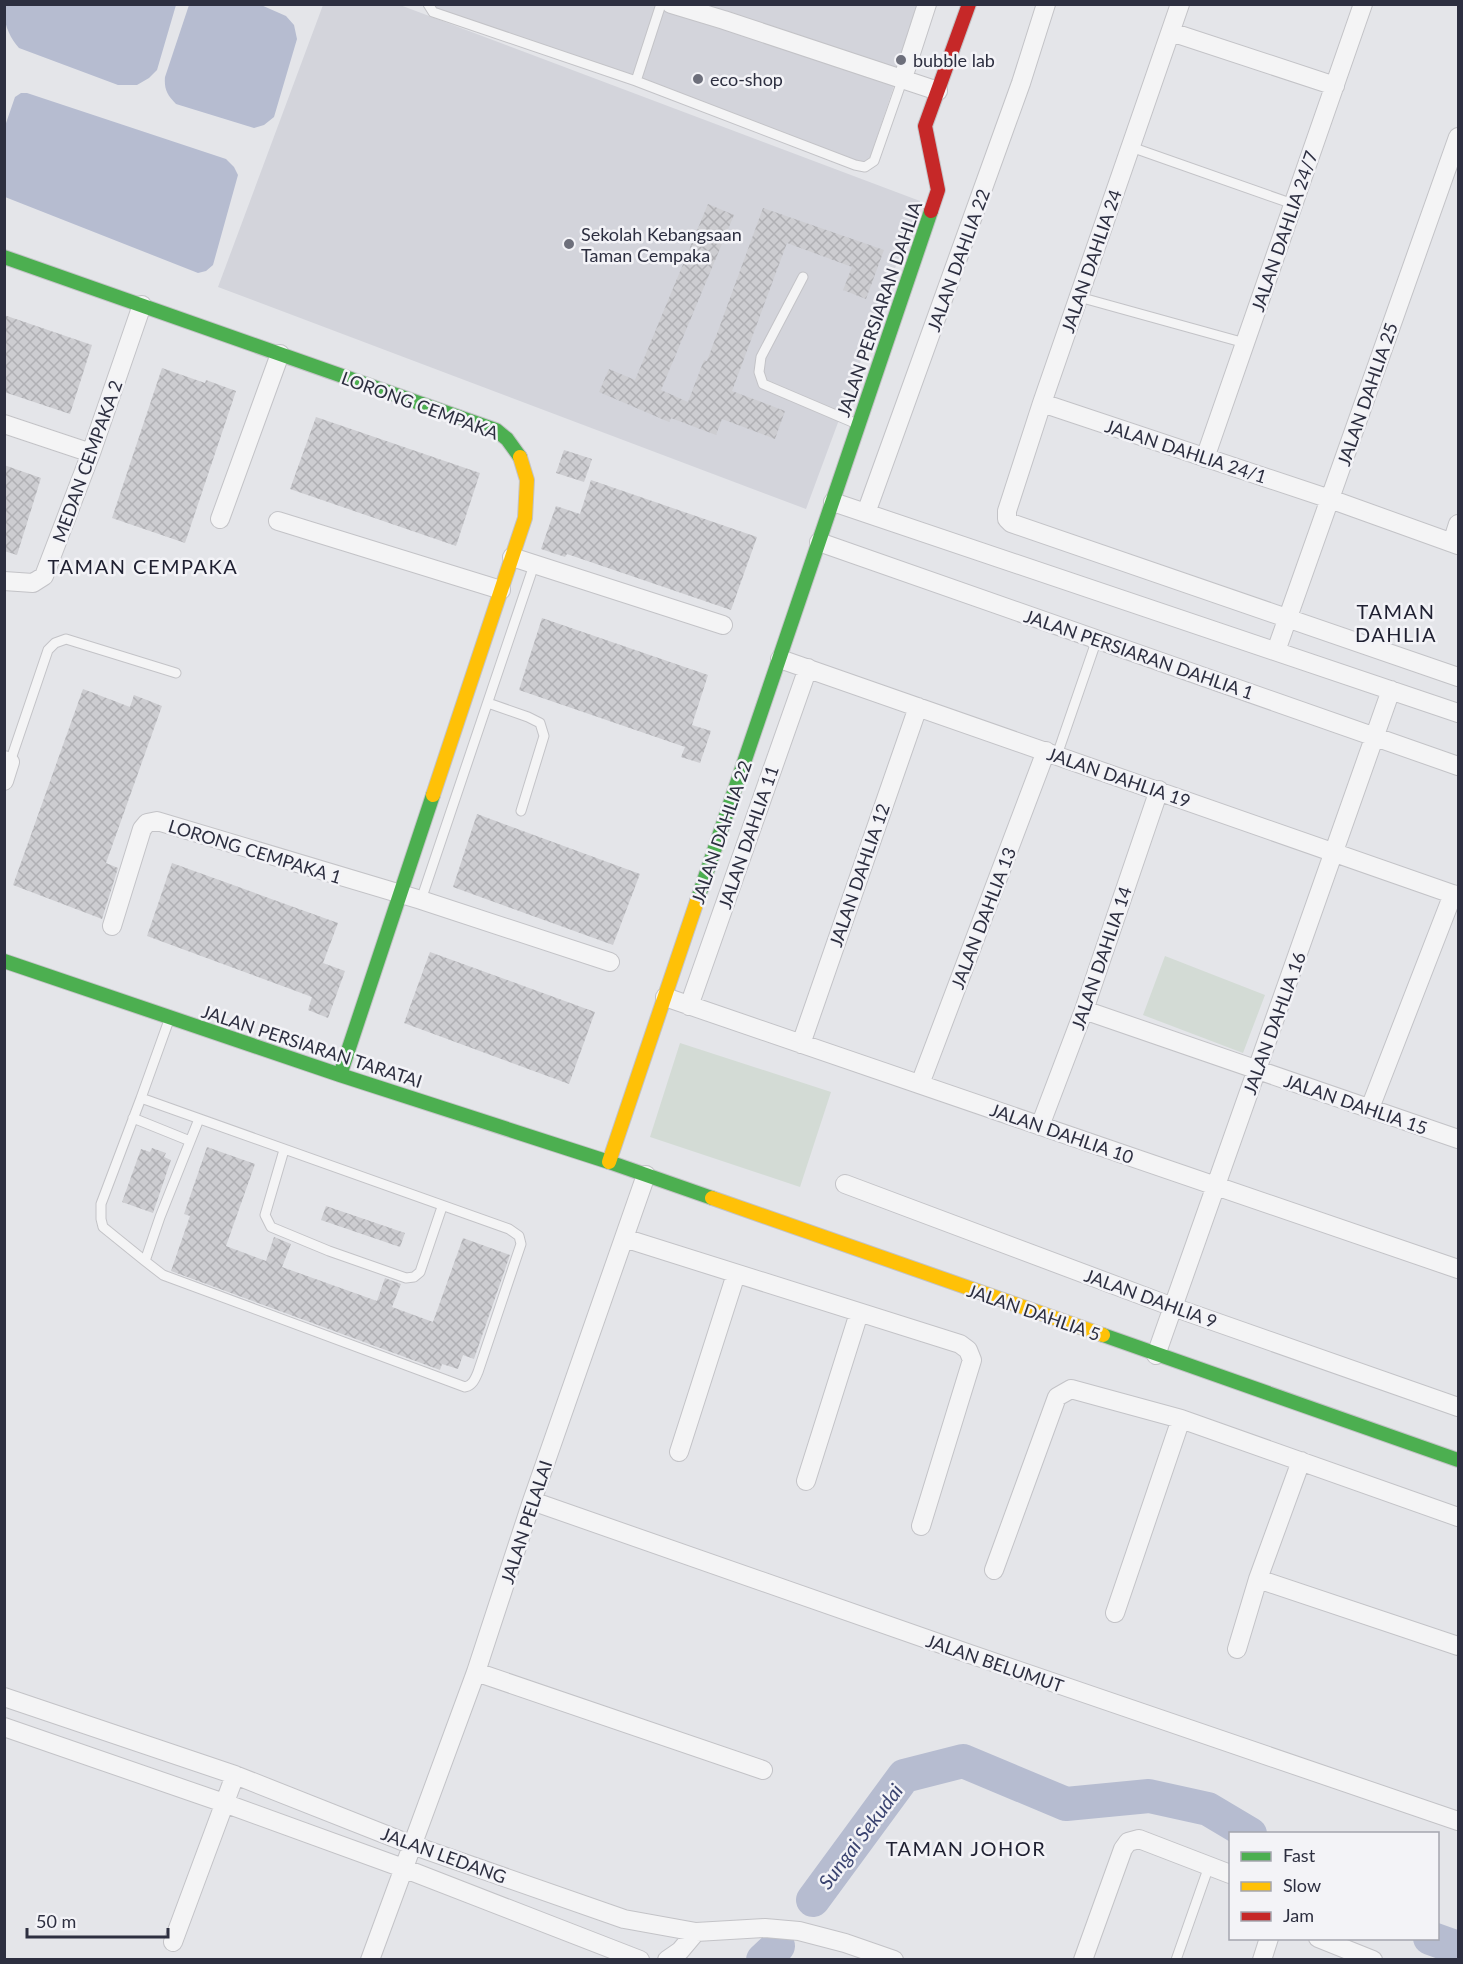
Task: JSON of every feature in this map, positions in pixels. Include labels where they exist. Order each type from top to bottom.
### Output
[{"type":"street","points":[[671,4],[727,12],[938,91],[969,4]]},
{"type":"street","points":[[903,78],[927,4]]},
{"type":"street","name":"JALAN DAHLIA 22","points":[[866,513],[1021,83],[1046,4]]},
{"type":"street","name":"JALAN DAHLIA 24","points":[[1180,4],[1042,404],[1007,511],[1007,519],[1011,523],[1288,618]]},
{"type":"street","name":"JALAN DAHLIA 24/7","points":[[1205,458],[1363,4]]},
{"type":"street","points":[[1171,32],[1335,86]]},
{"type":"street","name":"JALAN PERSIARAN DAHLIA","points":[[832,502],[938,190],[926,126],[938,91]]},
{"type":"street","name":"JALAN DAHLIA 25","points":[[1276,651],[1458,137]]},
{"type":"street","name":"LORONG CEMPAKA","points":[[4,257],[496,430],[517,447],[527,470],[525,518],[340,1075]]},
{"type":"street","name":"MEDAN CEMPAKA 2","points":[[4,581],[33,583],[44,576],[91,453],[142,305]]},
{"type":"street","points":[[220,519],[280,354]]},
{"type":"street","name":"JALAN DAHLIA 24/1","points":[[1042,404],[1330,499],[1455,544]]},
{"type":"street","points":[[4,424],[91,453]]},
{"type":"street","points":[[832,502],[1458,713]]},
{"type":"street","name":"JALAN DAHLIA 22","points":[[609,1162],[832,502]]},
{"type":"street","points":[[279,521],[501,590]]},
{"type":"street","points":[[1455,544],[1458,524]]},
{"type":"street","name":"JALAN PERSIARAN DAHLIA 1","points":[[819,542],[1458,766]]},
{"type":"street","points":[[512,556],[723,626]]},
{"type":"street","points":[[1288,618],[1458,677]]},
{"type":"street","name":"JALAN DAHLIA 19","points":[[780,658],[1456,895]]},
{"type":"street","name":"JALAN DAHLIA 11","points":[[689,1005],[808,668]]},
{"type":"street","name":"JALAN DAHLIA 16","points":[[1156,1355],[1391,690]]},
{"type":"street","name":"JALAN DAHLIA 12","points":[[801,1044],[918,707]]},
{"type":"street","name":"JALAN DAHLIA 13","points":[[920,1084],[1052,753]]},
{"type":"street","points":[[4,781],[7,761]]},
{"type":"street","name":"JALAN DAHLIA 14","points":[[1040,1126],[1084,1010],[1159,790]]},
{"type":"street","name":"LORONG CEMPAKA 1","points":[[112,927],[142,829],[147,823],[158,821],[400,895]]},
{"type":"street","points":[[400,895],[610,962]]},
{"type":"street","points":[[1370,1108],[1456,895]]},
{"type":"street","name":"JALAN PERSIARAN TARATAI","points":[[4,961],[340,1075],[609,1162]]},
{"type":"street","name":"JALAN DAHLIA 10","points":[[665,997],[1458,1269]]},
{"type":"street","name":"JALAN DAHLIA 15","points":[[1084,1010],[1458,1139]]},
{"type":"street","name":"JALAN DAHLIA 5","points":[[609,1162],[1458,1461]]},
{"type":"street","name":"JALAN PELALAI","points":[[370,1959],[476,1672],[532,1501],[646,1175]]},
{"type":"street","name":"JALAN DAHLIA 9","points":[[845,1184],[1173,1307],[1458,1407]]},
{"type":"street","points":[[624,1238],[960,1344],[968,1350],[972,1360],[921,1526]]},
{"type":"street","points":[[679,1452],[736,1274]]},
{"type":"street","points":[[806,1481],[859,1313]]},
{"type":"street","points":[[994,1569],[1056,1397],[1071,1389],[1181,1419],[1458,1517]]},
{"type":"street","points":[[1115,1613],[1181,1419]]},
{"type":"street","points":[[1237,1649],[1258,1580],[1300,1461]]},
{"type":"street","name":"JALAN BELUMUT","points":[[532,1501],[1458,1821]]},
{"type":"street","points":[[1258,1580],[1458,1646]]},
{"type":"street","points":[[476,1672],[763,1770]]},
{"type":"street","name":"JALAN LEDANG","points":[[4,1697],[235,1775],[412,1845],[624,1919],[696,1932],[765,1928],[799,1931],[842,1951],[894,1959]]},
{"type":"street","points":[[4,1727],[403,1868],[640,1959]]},
{"type":"street","points":[[173,1942],[235,1775]]},
{"type":"street","points":[[1083,1959],[1123,1849],[1128,1842],[1139,1839],[1229,1874]]},
{"type":"street","points":[[667,1959],[680,1951],[696,1932]]},
{"type":"street","points":[[1262,1959],[1268,1940]]},
{"type":"street","points":[[1323,1940],[1373,1959]]},
{"type":"lane","points":[[428,4],[433,12],[636,81],[865,167],[874,161],[903,78]]},
{"type":"lane","points":[[636,81],[661,4]]},
{"type":"lane","points":[[1131,147],[1293,204]]},
{"type":"lane","points":[[803,277],[761,357],[759,372],[763,384],[859,425]]},
{"type":"lane","points":[[1079,297],[1245,343]]},
{"type":"lane","points":[[421,900],[534,565]]},
{"type":"lane","points":[[7,761],[48,650],[55,643],[66,639],[176,673]]},
{"type":"lane","points":[[1052,753],[1097,639]]},
{"type":"lane","points":[[488,703],[540,723],[544,736],[521,811]]},
{"type":"lane","points":[[141,1098],[509,1229],[519,1236],[521,1244],[478,1372],[470,1386],[465,1387],[164,1275],[103,1227],[101,1204],[170,1018]]},
{"type":"lane","points":[[133,1118],[190,1141]]},
{"type":"lane","points":[[145,1261],[199,1119]]},
{"type":"lane","points":[[284,1150],[265,1215],[267,1222],[271,1227],[329,1251],[406,1278],[414,1277],[420,1272],[441,1206]]},
{"type":"lane","points":[[1176,1959],[1209,1866]]},
{"type":"shaded area","name":"Sekolah Kebangsaan Taman Cempaka","points":[[323,5],[400,5],[920,201],[806,509],[218,287]]},
{"type":"shaded area","points":[[432,5],[921,5],[870,158],[864,162],[854,161],[627,73],[435,8]]},
{"type":"shaded area","points":[[1165,956],[1265,995],[1243,1053],[1143,1015]]},
{"type":"shaded area","points":[[680,1043],[831,1092],[800,1187],[650,1137]]},
{"type":"water","points":[[176,4],[157,70],[137,85],[118,85],[19,48],[7,28],[6,5]]},
{"type":"water","points":[[189,5],[261,5],[286,16],[294,25],[297,39],[274,117],[264,125],[254,128],[176,104],[168,95],[165,77]]},
{"type":"water","points":[[21,93],[27,93],[226,159],[238,175],[213,265],[206,271],[198,273],[5,197],[5,126],[15,97]]},
{"type":"building","points":[[708,204],[734,215],[661,390],[688,402],[704,360],[707,361],[763,208],[884,250],[866,299],[843,290],[852,267],[787,243],[732,391],[785,411],[775,439],[722,419],[716,435],[671,418],[669,422],[599,392],[609,369],[635,380]]},
{"type":"building","points":[[4,315],[92,345],[70,414],[4,392]]},
{"type":"building","points":[[162,368],[236,391],[185,543],[112,518]]},
{"type":"building","points":[[316,417],[480,473],[456,546],[290,489]]},
{"type":"building","points":[[564,450],[592,459],[584,482],[556,473]]},
{"type":"building","points":[[4,465],[41,478],[17,555],[4,551]]},
{"type":"building","points":[[591,480],[757,537],[731,610],[567,554],[565,557],[541,549],[556,506],[580,514]]},
{"type":"building","points":[[542,618],[708,675],[692,725],[711,731],[700,763],[681,757],[685,747],[519,690]]},
{"type":"building","points":[[83,689],[130,707],[134,695],[162,706],[106,863],[118,868],[102,919],[13,885]]},
{"type":"building","points":[[477,814],[640,874],[613,945],[453,887]]},
{"type":"building","points":[[172,863],[338,923],[323,963],[345,971],[328,1018],[308,1010],[312,997],[147,936]]},
{"type":"building","points":[[430,952],[595,1012],[569,1084],[404,1023]]},
{"type":"building","points":[[207,1147],[255,1164],[226,1246],[266,1261],[274,1237],[291,1244],[282,1267],[377,1301],[385,1278],[401,1284],[392,1307],[433,1322],[463,1238],[510,1255],[474,1359],[463,1355],[458,1369],[442,1364],[440,1370],[171,1271],[190,1216],[184,1214]]},
{"type":"building","points":[[152,1148],[166,1153],[164,1157],[171,1160],[153,1213],[122,1202],[141,1149],[150,1152]]},
{"type":"building","points":[[326,1206],[405,1233],[400,1247],[321,1220]]},
{"type":"waterway","name":"Sungai Sekudai","points":[[813,1900],[904,1776],[963,1761],[1066,1804],[1149,1796],[1208,1809],[1247,1832]]},
{"type":"waterway","name":"Sungai Sekudai","points":[[1436,1940],[1458,1948]]},
{"type":"waterway","name":"Sungai Sekudai","points":[[763,1960],[778,1946]]},
{"type":"traffic: fast","points":[[697,901],[931,211]]},
{"type":"traffic: fast","points":[[4,257],[496,430],[507,439],[520,457]]},
{"type":"traffic: fast","points":[[340,1075],[433,795]]},
{"type":"traffic: fast","points":[[4,961],[712,1198]]},
{"type":"traffic: fast","points":[[1103,1335],[1458,1460]]},
{"type":"traffic: slow","points":[[433,795],[525,518],[527,480],[520,457]]},
{"type":"traffic: slow","points":[[609,1162],[697,901]]},
{"type":"traffic: slow","points":[[712,1198],[1103,1335]]},
{"type":"traffic: jam","points":[[931,211],[938,190],[925,126],[969,4]]},
{"type":"place","name":"bubble lab","points":[[901,60]]},
{"type":"place","name":"eco-shop","points":[[698,79]]},
{"type":"place","name":"Sekolah Kebangsaan Taman Cempaka","points":[[569,244]]},
{"type":"district","name":"TAMAN CEMPAKA","points":[[143,566]]},
{"type":"district","name":"TAMAN DAHLIA","points":[[1396,622]]},
{"type":"district","name":"TAMAN JOHOR","points":[[966,1848]]}]
